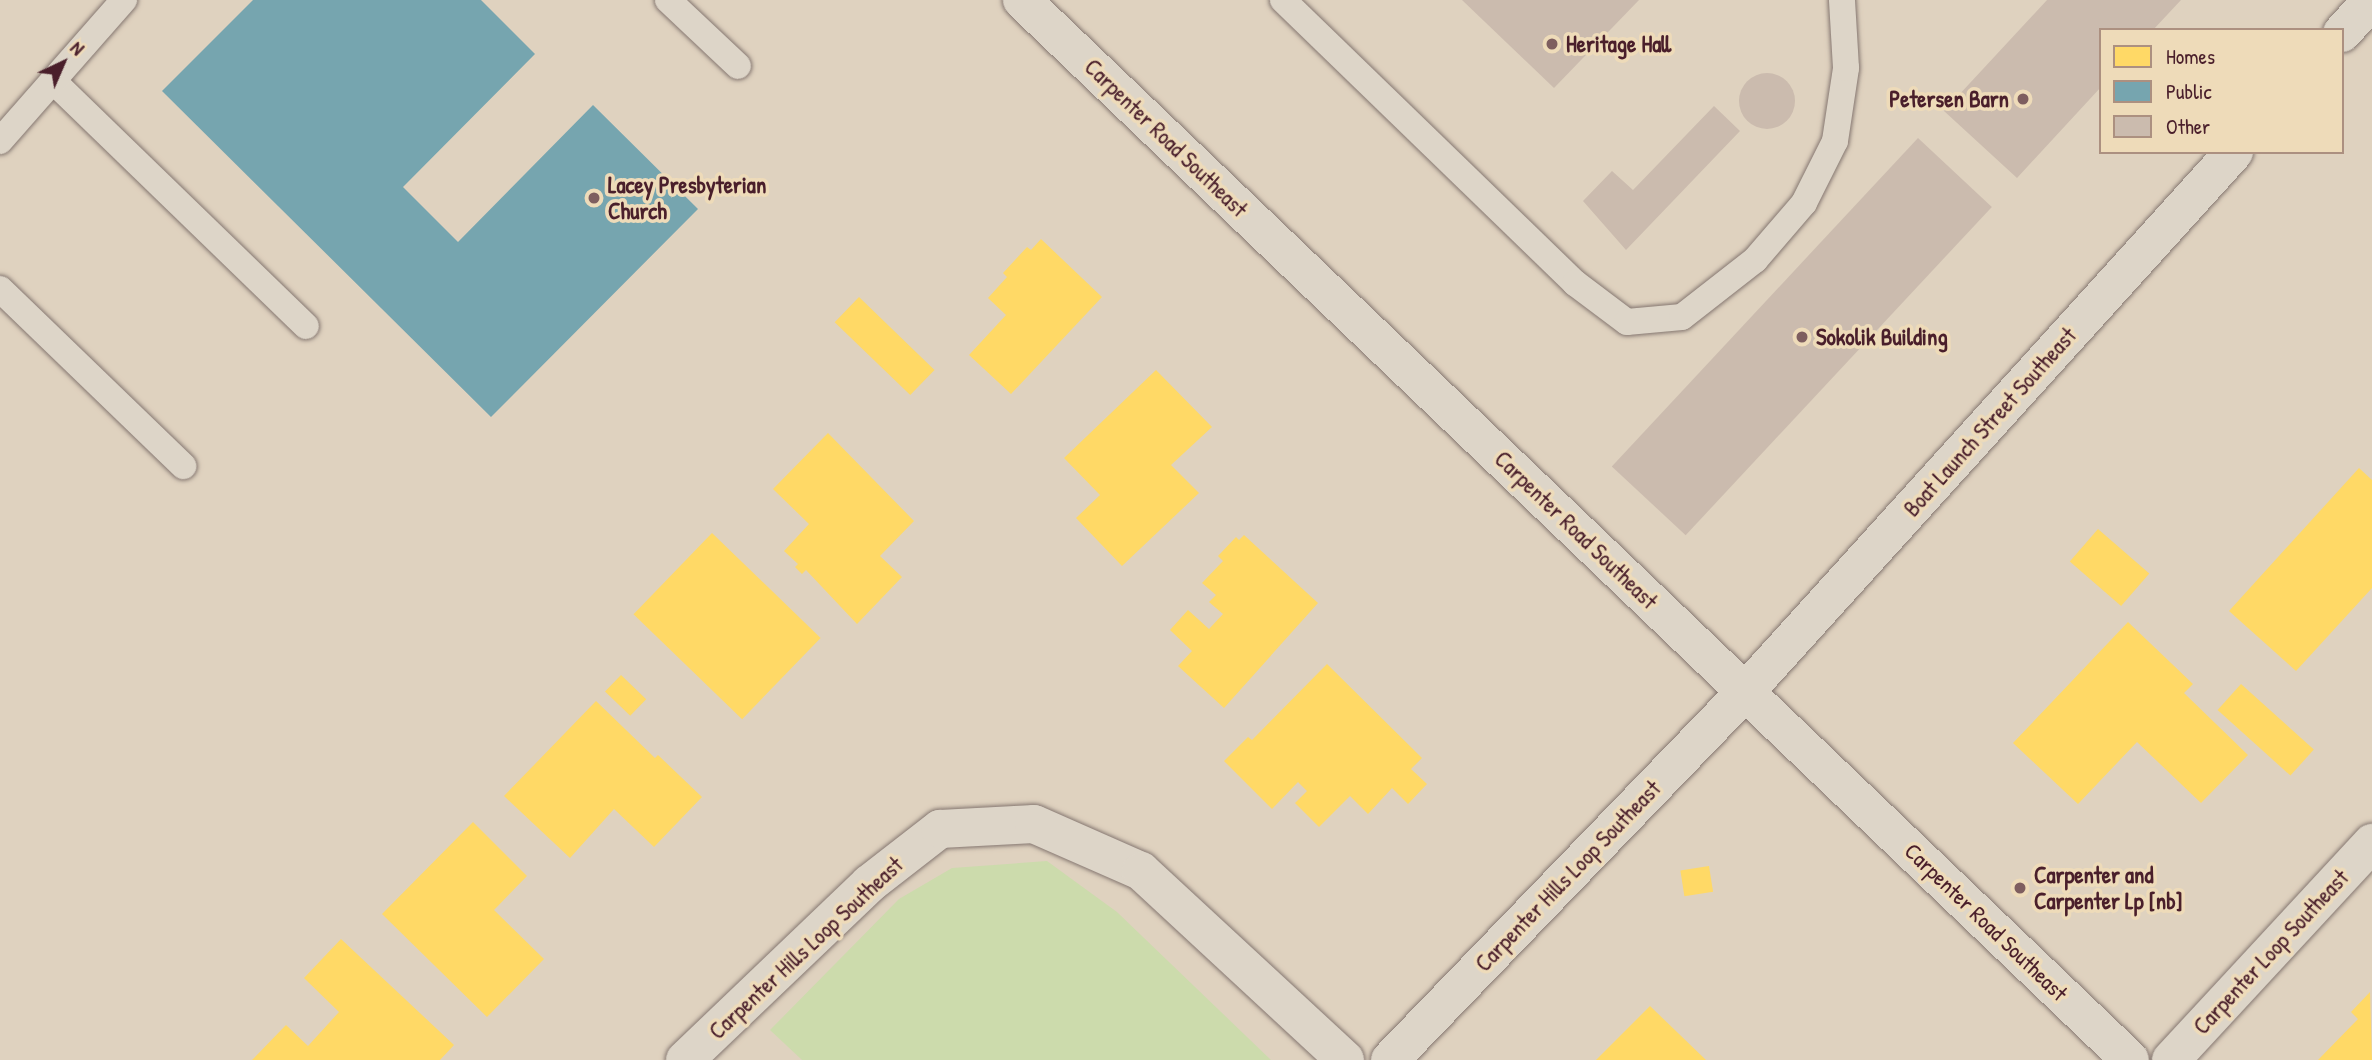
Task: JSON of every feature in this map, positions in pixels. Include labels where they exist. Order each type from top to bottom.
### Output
[{"type":"street","name":"Carpenter Road Southeast","points":[[1021,0],[2130,1060]]},
{"type":"street","points":[[2344,31],[2372,0]]},
{"type":"street","name":"Boat Launch Street Southeast","points":[[1746,691],[2232,154]]},
{"type":"street","name":"Carpenter Hills Loop Southeast","points":[[1390,1060],[1746,691]]},
{"type":"street","name":"Carpenter Hills Loop Southeast","points":[[685,1060],[869,884],[940,829],[1034,824],[1141,872],[1345,1060]]},
{"type":"street","name":"Carpenter Loop Southeast","points":[[2171,1060],[2372,844]]},
{"type":"lane","points":[[0,141],[124,0]]},
{"type":"lane","points":[[668,0],[738,66]]},
{"type":"lane","points":[[1283,0],[1575,283],[1628,322],[1682,317],[1755,260],[1804,203],[1835,141],[1846,68],[1842,0]]},
{"type":"lane","points":[[53,81],[306,326]]},
{"type":"lane","points":[[0,289],[183,466]]},
{"type":"green space","points":[[1047,861],[1117,912],[1271,1060],[802,1060],[770,1030],[899,899],[952,868]]},
{"type":"building: Homes","points":[[1041,239],[1102,297],[1011,394],[969,355],[1006,315],[988,298],[1007,277],[1003,273],[1027,247],[1031,250]]},
{"type":"building: Homes","points":[[859,297],[935,370],[910,395],[835,322]]},
{"type":"building: Homes","points":[[1156,370],[1212,427],[1171,465],[1199,493],[1122,566],[1076,518],[1100,495],[1064,458]]},
{"type":"building: Homes","points":[[828,433],[914,521],[880,556],[902,577],[857,624],[806,570],[802,574],[795,567],[798,564],[784,551],[809,524],[773,489]]},
{"type":"building: Homes","points":[[2359,468],[2372,480],[2372,588],[2296,671],[2229,611]]},
{"type":"building: Homes","points":[[2098,529],[2149,574],[2121,606],[2070,561]]},
{"type":"building: Homes","points":[[712,533],[821,638],[742,719],[634,614]]},
{"type":"building: Homes","points":[[1244,535],[1318,603],[1224,708],[1178,666],[1192,651],[1170,630],[1188,610],[1209,629],[1223,614],[1209,602],[1216,595],[1202,583],[1223,561],[1218,556],[1236,537],[1239,540]]},
{"type":"building: Homes","points":[[2128,622],[2193,684],[2184,693],[2248,755],[2201,803],[2137,742],[2078,804],[2013,743]]},
{"type":"building: Homes","points":[[1327,664],[1422,758],[1411,769],[1427,784],[1408,804],[1392,788],[1368,814],[1350,796],[1319,827],[1295,803],[1307,791],[1298,782],[1272,809],[1224,761],[1248,737],[1252,740]]},
{"type":"building: Homes","points":[[621,675],[646,699],[630,716],[605,692]]},
{"type":"building: Homes","points":[[2241,684],[2314,750],[2290,776],[2218,710]]},
{"type":"building: Homes","points":[[596,701],[655,758],[658,755],[702,797],[654,847],[614,809],[570,858],[504,796]]},
{"type":"building: Homes","points":[[473,822],[527,876],[494,910],[544,959],[487,1017],[382,914]]},
{"type":"building: Homes","points":[[1709,866],[1713,892],[1684,896],[1680,871]]},
{"type":"building: Homes","points":[[341,939],[454,1045],[440,1060],[252,1060],[286,1025],[308,1046],[339,1012],[304,978]]},
{"type":"building: Homes","points":[[2370,992],[2372,1060],[2318,1060],[2358,1019],[2351,1012]]},
{"type":"building: Homes","points":[[1650,1006],[1706,1060],[1596,1060]]},
{"type":"building: Public","name":"Lacey Presbyterian Church","points":[[253,0],[481,0],[535,54],[403,187],[458,242],[593,105],[698,209],[491,417],[162,91]]},
{"type":"building: Other","name":"Heritage Hall","points":[[1462,0],[1639,0],[1554,88]]},
{"type":"building: Other","name":"Petersen Barn","points":[[2047,0],[2181,0],[2155,28],[2099,28],[2099,89],[2017,178],[1944,111]]},
{"type":"building: Other","points":[[1761,73],[1773,73],[1783,77],[1791,85],[1795,101],[1791,117],[1783,125],[1773,129],[1761,129],[1751,125],[1743,117],[1739,107],[1739,95],[1743,85],[1751,77]]},
{"type":"building: Other","points":[[1714,106],[1740,131],[1626,250],[1583,201],[1612,171],[1633,190]]},
{"type":"building: Other","name":"Sokolik Building","points":[[1918,138],[1992,207],[1686,535],[1612,466]]},
{"type":"place","name":"Heritage Hall","points":[[1552,44]]},
{"type":"place","name":"Petersen Barn","points":[[2023,99]]},
{"type":"place","name":"Lacey Presbyterian Church","points":[[594,198]]},
{"type":"place","name":"Sokolik Building","points":[[1802,337]]},
{"type":"place","name":"Carpenter and Carpenter Lp [nb]","points":[[2020,888]]}]
